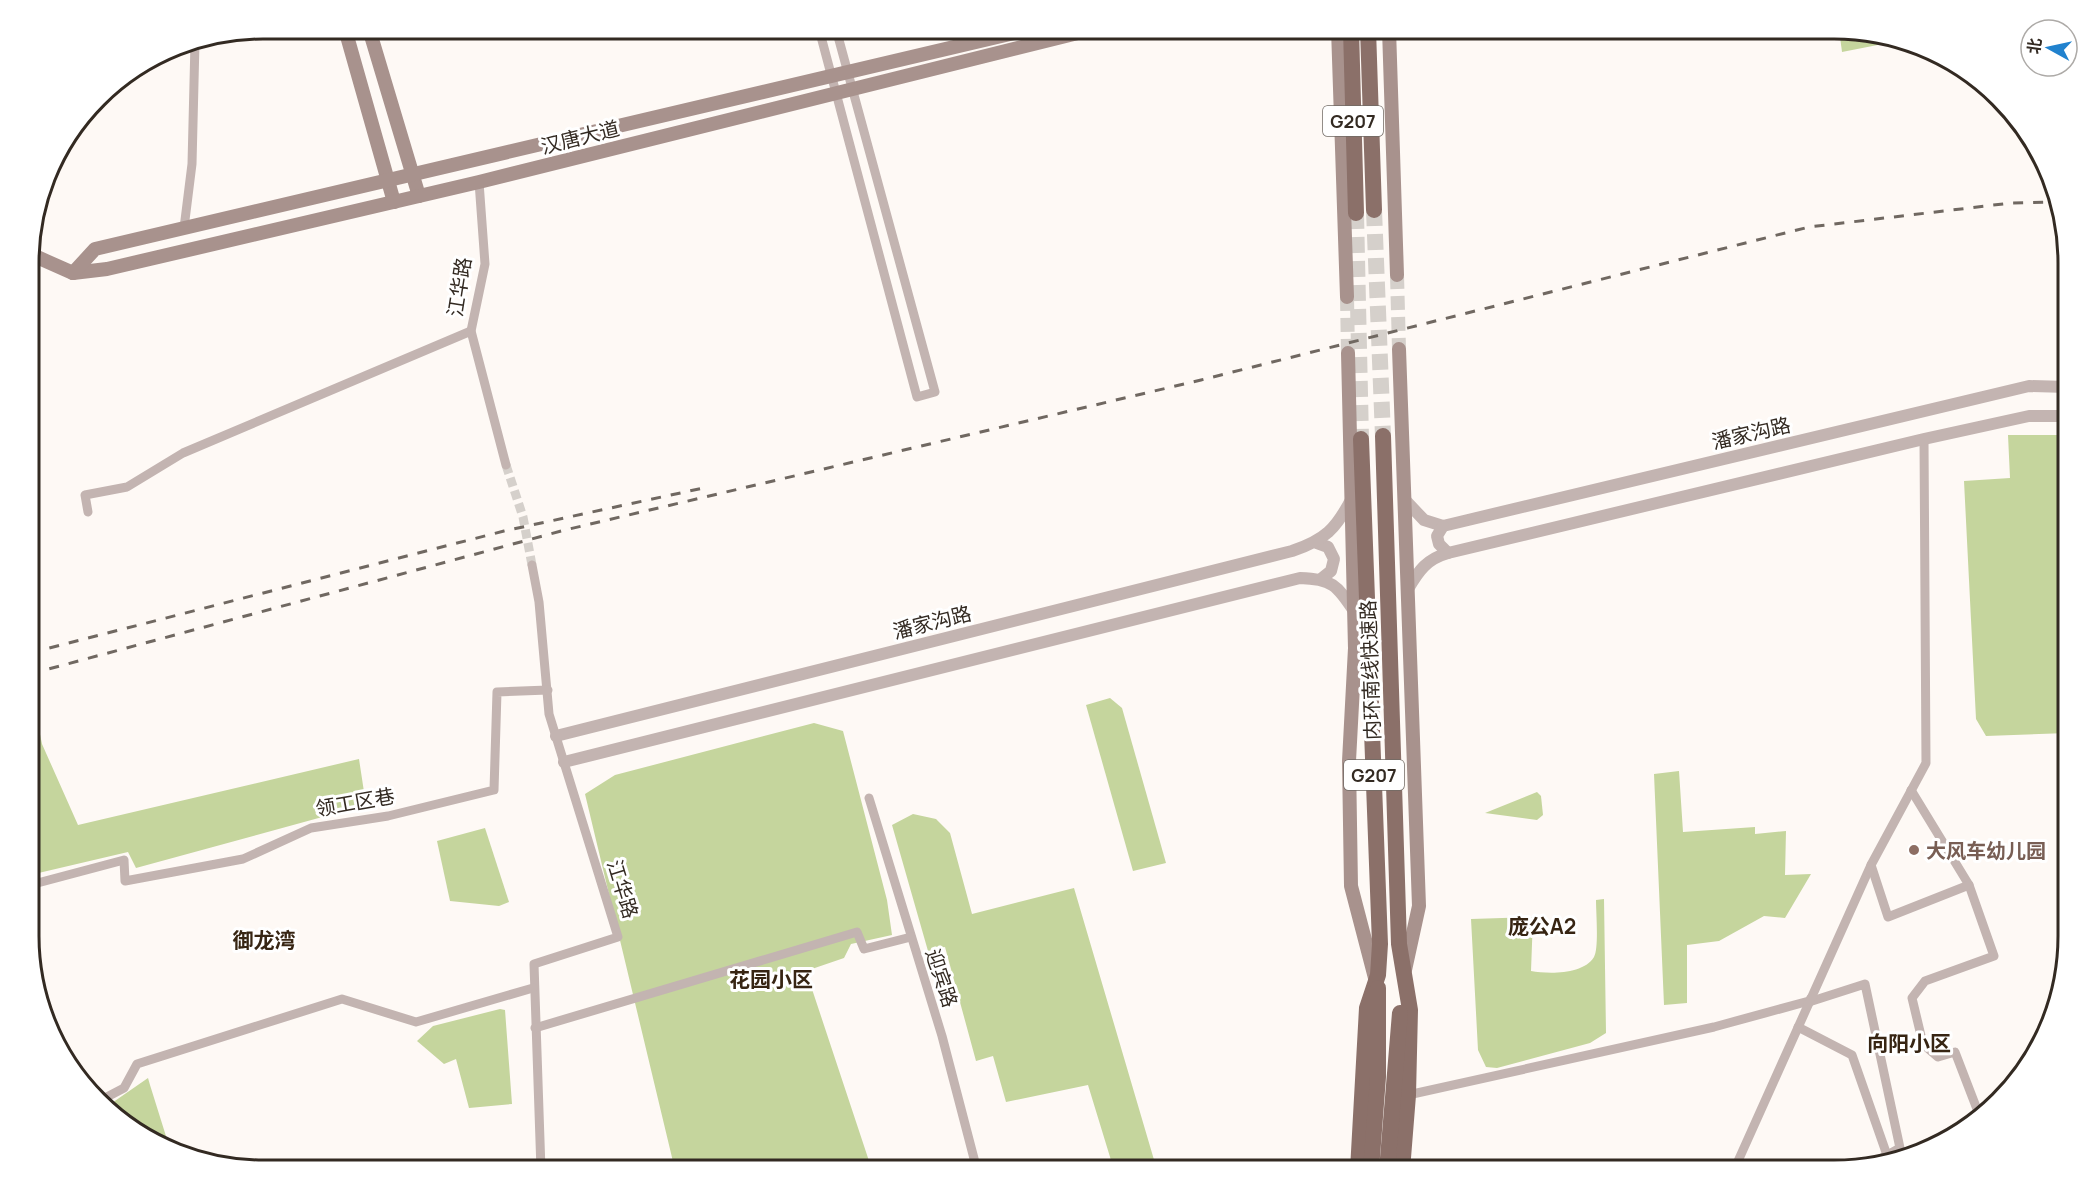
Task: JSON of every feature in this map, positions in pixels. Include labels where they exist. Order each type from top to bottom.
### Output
[{"type":"highway","name":"G207","points":[[1351,39],[1356,213]]},
{"type":"highway","name":"G207","points":[[1368,39],[1374,210]]},
{"type":"highway","name":"内环南线快速路","points":[[1383,436],[1399,944],[1410,1010],[1408,1095]]},
{"type":"highway","name":"内环南线快速路","points":[[1361,439],[1380,944],[1377,978],[1386,1077],[1387,1160]]},
{"type":"highway","name":"内环南线快速路","points":[[1373,1160],[1404,975]]},
{"type":"highway","name":"内环南线快速路","points":[[1358,1160],[1367,1008],[1377,978]]},
{"type":"highway","name":"G207","points":[[1403,1160],[1408,1095]]},
{"type":"main road","points":[[348,39],[394,202]]},
{"type":"main road","points":[[372,39],[419,196]]},
{"type":"main road","name":"汉唐大道","points":[[73,273],[95,249],[985,39]]},
{"type":"main road","name":"汉唐大道","points":[[73,273],[107,269],[479,182],[1050,39]]},
{"type":"main road","points":[[1338,39],[1347,297]]},
{"type":"main road","points":[[1389,39],[1396,275]]},
{"type":"main road","points":[[39,258],[73,273]]},
{"type":"main road","points":[[1399,349],[1419,906],[1404,975]]},
{"type":"main road","points":[[1348,353],[1355,648],[1349,761],[1350,886],[1377,978]]},
{"type":"main road","points":[[1390,654],[1411,652]]},
{"type":"street","points":[[822,39],[917,397],[935,392],[854,88],[846,72],[838,39]]},
{"type":"street","points":[[184,228],[192,164],[195,50]]},
{"type":"street","name":"江华路","points":[[479,182],[485,264],[471,331],[506,465]]},
{"type":"street","points":[[88,512],[85,495],[127,487],[183,453],[471,331]]},
{"type":"street","name":"潘家沟路","points":[[1443,526],[2029,386],[2058,387]]},
{"type":"street","points":[[1408,589],[1420,568],[1432,558],[1448,553],[1924,439],[2029,416],[2058,416]]},
{"type":"street","points":[[1738,1160],[1871,865],[1926,762],[1924,439]]},
{"type":"street","name":"潘家沟路","points":[[556,736],[1317,543],[1339,522],[1352,498]]},
{"type":"street","points":[[1405,500],[1424,520],[1443,526],[1437,536],[1439,544],[1448,553]]},
{"type":"street","points":[[1317,543],[1328,547],[1334,560],[1331,571],[1321,579]]},
{"type":"street","name":"江华路","points":[[532,565],[549,690],[549,714],[618,938],[534,964],[533,988],[541,1160]]},
{"type":"street","points":[[564,762],[1300,578],[1321,579],[1338,587],[1354,611]]},
{"type":"street","name":"领工区巷","points":[[39,883],[124,860],[125,881],[243,859],[311,828],[388,816],[494,790],[497,692],[549,690]]},
{"type":"street","points":[[1911,790],[1969,885],[1994,956],[1925,981],[1912,998],[1923,1044],[1938,1058],[1955,1052],[1977,1108]]},
{"type":"street","name":"迎宾路","points":[[869,798],[942,1036],[974,1160]]},
{"type":"street","points":[[1871,865],[1888,917],[1969,885]]},
{"type":"street","points":[[535,1028],[857,932],[864,949],[911,937]]},
{"type":"street","points":[[1809,1002],[1865,984],[1900,1148],[1896,1151]]},
{"type":"street","points":[[108,1097],[124,1088],[137,1064],[342,999],[416,1022],[533,988]]},
{"type":"street","points":[[1408,1095],[1724,1024],[1809,1001],[1815,990]]},
{"type":"street","points":[[1798,1027],[1852,1054],[1887,1153]]},
{"type":"green space","points":[[1840,39],[1882,44],[1842,52]]},
{"type":"green space","points":[[2008,435],[2058,435],[2058,733],[1986,736],[1976,719],[1964,481],[2010,478]]},
{"type":"green space","points":[[1110,698],[1122,708],[1166,863],[1133,871],[1086,705]]},
{"type":"green space","points":[[814,723],[843,731],[887,900],[892,935],[851,944],[844,958],[806,971],[869,1160],[673,1160],[585,794],[615,775]]},
{"type":"green space","points":[[39,729],[42,744],[78,825],[359,759],[366,805],[136,868],[128,852],[39,873]]},
{"type":"green space","points":[[1679,771],[1683,832],[1755,827],[1755,834],[1786,831],[1785,875],[1811,874],[1785,918],[1764,916],[1719,941],[1687,945],[1687,1003],[1664,1005],[1654,774]]},
{"type":"green space","points":[[1537,792],[1541,796],[1543,815],[1537,820],[1485,813]]},
{"type":"green space","points":[[913,814],[936,819],[950,833],[972,914],[1074,888],[1154,1160],[1111,1160],[1088,1085],[1006,1102],[993,1056],[976,1061],[945,947],[928,951],[892,825]]},
{"type":"green space","points":[[485,828],[509,902],[499,906],[450,901],[437,841]]},
{"type":"green space","points":[[1604,899],[1606,1033],[1590,1043],[1497,1068],[1486,1067],[1478,1050],[1471,919],[1533,917],[1531,971],[1565,972],[1582,967],[1594,957],[1597,938],[1596,900]]},
{"type":"green space","points":[[500,1009],[505,1010],[512,1104],[469,1108],[456,1059],[444,1064],[417,1041],[433,1026]]},
{"type":"green space","points":[[148,1078],[167,1138],[127,1114],[113,1102]]},
{"type":"tunnel","points":[[1374,210],[1383,436]]},
{"type":"tunnel","points":[[1356,213],[1361,439]]},
{"type":"tunnel","points":[[1397,275],[1399,349]]},
{"type":"tunnel","points":[[1347,297],[1348,353]]},
{"type":"tunnel","points":[[506,465],[523,517],[532,565]]},
{"type":"railway","points":[[39,672],[565,530],[1201,380],[1809,227],[2011,203],[2049,202]]},
{"type":"railway","points":[[39,651],[504,531],[708,487]]},
{"type":"place","name":"大风车幼儿园","points":[[1914,850]]},
{"type":"district","name":"庞公A2","points":[[1542,926]]},
{"type":"district","name":"御龙湾","points":[[264,940]]},
{"type":"district","name":"花园小区","points":[[771,979]]},
{"type":"district","name":"向阳小区","points":[[1909,1043]]}]
